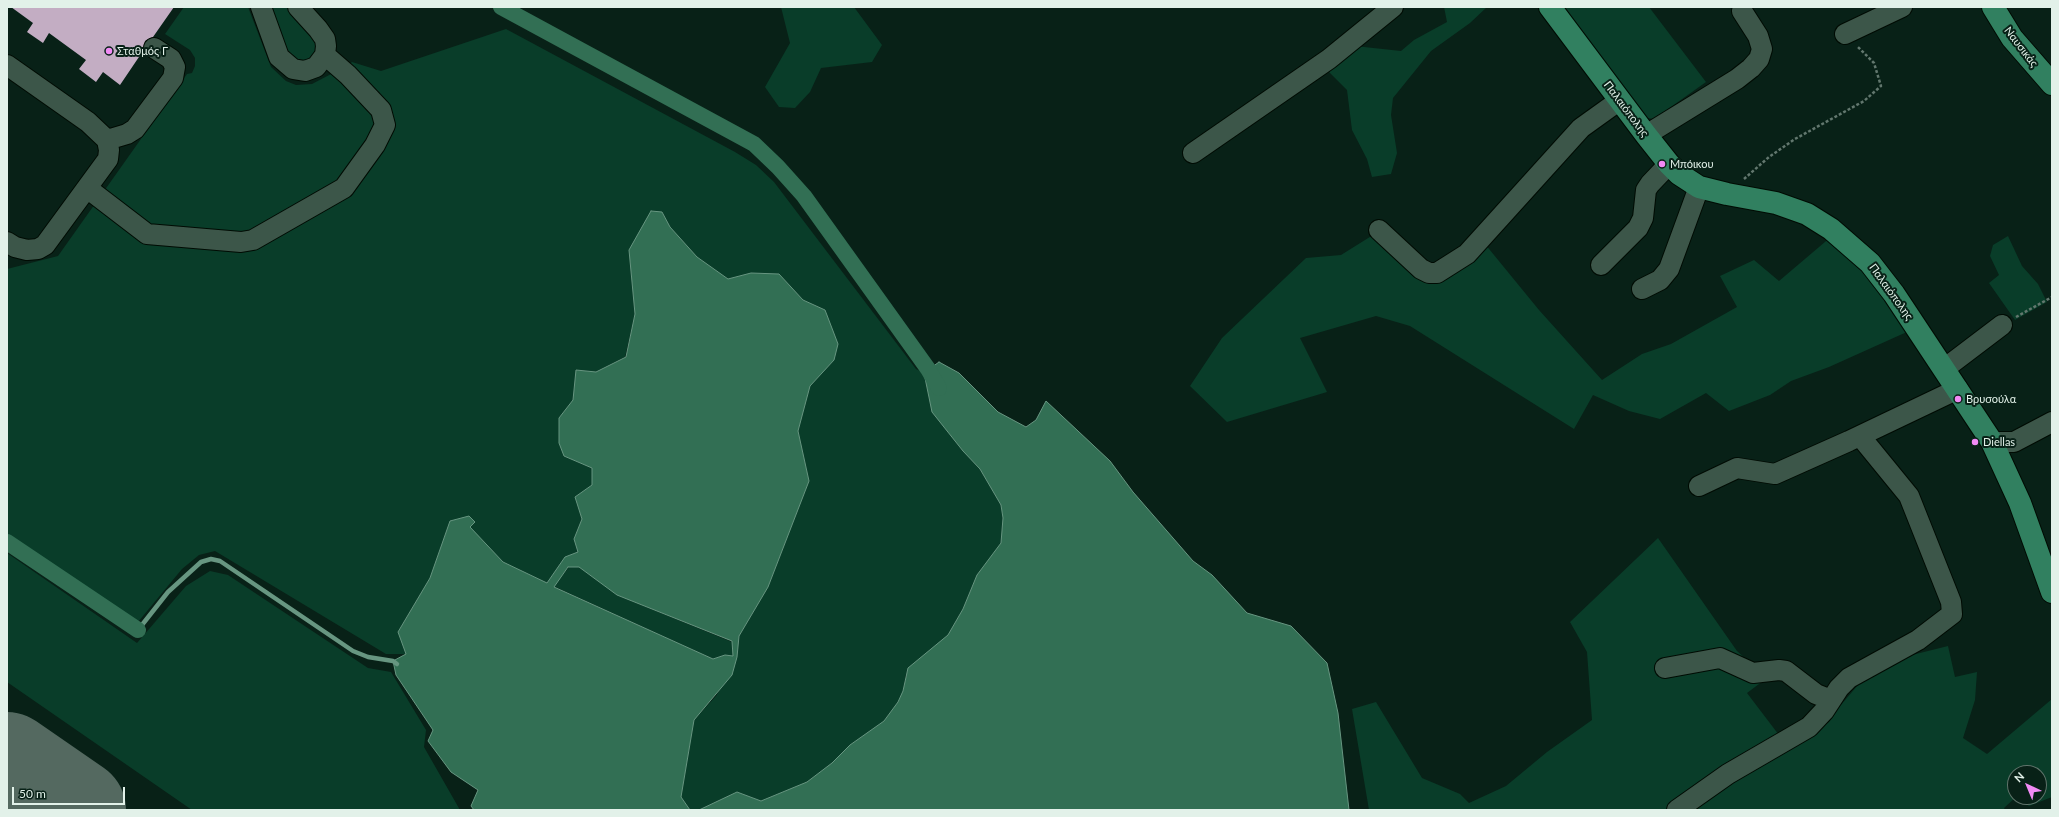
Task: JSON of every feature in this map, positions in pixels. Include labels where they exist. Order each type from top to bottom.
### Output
[{"type":"main road","name":"Παλαιόπολης","points":[[1550,7],[1646,135],[1679,174],[1699,187],[1727,194],[1776,202],[1794,208],[1821,222],[1848,242],[1870,263],[1885,281],[1992,442],[2020,503],[2052,592]]},
{"type":"main road","name":"Ναυσικάς","points":[[1993,7],[2012,38],[2052,84]]},
{"type":"street","points":[[261,7],[279,57],[287,65],[305,71],[316,67],[325,56],[325,39],[298,7]]},
{"type":"street","points":[[1193,153],[1329,59],[1393,7]]},
{"type":"street","points":[[1845,34],[1902,7]]},
{"type":"street","points":[[1646,135],[1737,79],[1751,68],[1759,59],[1762,49],[1758,36],[1742,10]]},
{"type":"street","points":[[106,140],[127,134],[135,129],[173,78],[175,67],[171,59],[154,48]]},
{"type":"street","points":[[86,188],[148,234],[241,242],[254,240],[344,188],[375,145],[385,125],[381,110],[348,75],[325,56]]},
{"type":"street","points":[[7,65],[88,122],[106,140],[109,150],[108,159],[45,245],[38,249],[27,250],[15,247],[7,242]]},
{"type":"street","points":[[1379,230],[1421,269],[1429,273],[1437,272],[1467,254],[1581,128],[1620,100]]},
{"type":"street","points":[[1601,265],[1638,228],[1642,218],[1646,190],[1669,164]]},
{"type":"street","points":[[1642,289],[1660,280],[1669,269],[1699,187]]},
{"type":"street","points":[[1944,369],[2002,325]]},
{"type":"street","points":[[1698,486],[1737,468],[1775,474],[1860,436],[1958,389]]},
{"type":"street","points":[[1992,442],[2014,442],[2052,422]]},
{"type":"street","points":[[1677,810],[1728,774],[1809,727],[1818,719],[1839,688],[1853,676],[1921,638],[1948,617],[1952,609],[1909,496],[1860,436]]},
{"type":"street","points":[[1665,668],[1720,658],[1753,674],[1779,670],[1786,671],[1816,694],[1831,700]]},
{"type":"path","points":[[1727,194],[1769,157],[1795,139],[1864,101],[1881,86],[1874,63],[1845,34]]},
{"type":"path","points":[[2002,325],[2052,297]]},
{"type":"shaded area","points":[[184,7],[248,7],[271,67],[286,81],[296,85],[312,84],[335,72],[340,72],[352,62],[381,71],[506,29],[735,152],[756,165],[774,182],[916,369],[924,373],[929,398],[939,420],[963,451],[980,469],[1001,505],[1003,518],[1001,543],[977,575],[963,609],[948,635],[932,650],[914,663],[906,674],[903,691],[898,702],[884,721],[850,745],[832,763],[807,782],[761,801],[737,792],[699,810],[690,810],[681,797],[694,720],[716,696],[737,657],[739,636],[768,587],[809,481],[798,431],[810,386],[834,360],[825,310],[803,300],[779,274],[751,273],[728,279],[697,257],[670,227],[662,212],[629,250],[635,314],[625,357],[596,372],[576,370],[573,400],[559,418],[564,456],[592,468],[592,485],[575,497],[582,519],[574,539],[579,552],[565,557],[547,583],[503,562],[469,527],[450,521],[430,578],[398,632],[406,654],[386,654],[215,551],[199,555],[182,569],[138,622],[7,536],[7,269],[58,256],[187,74],[192,73],[195,66],[195,58],[190,50],[165,34]]},
{"type":"shaded area","points":[[270,7],[293,7],[321,45],[311,63],[291,59],[282,44]]},
{"type":"shaded area","points":[[781,7],[854,7],[882,45],[872,62],[821,68],[810,92],[795,108],[779,107],[765,87],[790,43]]},
{"type":"shaded area","points":[[1444,7],[1487,7],[1470,23],[1431,51],[1393,98],[1391,115],[1397,153],[1391,174],[1372,177],[1367,159],[1352,130],[1347,90],[1328,71],[1355,46],[1401,51],[1414,40],[1447,22]]},
{"type":"shaded area","points":[[1561,7],[1649,7],[1706,82],[1654,119],[1647,118]]},
{"type":"shaded area","points":[[651,211],[662,212],[670,227],[697,257],[728,279],[751,273],[779,274],[803,300],[825,310],[838,344],[834,360],[810,386],[798,431],[809,481],[768,587],[739,636],[737,657],[732,675],[694,720],[681,797],[690,810],[474,810],[471,806],[478,790],[451,772],[428,741],[433,730],[396,675],[393,661],[406,654],[398,632],[430,578],[450,521],[469,516],[475,522],[470,527],[503,562],[547,583],[565,557],[578,552],[574,539],[582,519],[575,497],[592,485],[592,468],[564,456],[559,443],[559,418],[573,400],[576,370],[596,372],[626,357],[635,314],[629,250]],"holes":[[[568,567],[579,567],[617,595],[732,641],[733,656],[725,655],[713,659],[554,587]]]},
{"type":"shaded area","points":[[1373,235],[1424,278],[1485,244],[1539,310],[1602,380],[1642,354],[1671,344],[1737,307],[1720,276],[1754,260],[1779,281],[1832,236],[1845,247],[1909,331],[1829,367],[1791,381],[1770,395],[1729,411],[1706,393],[1660,419],[1629,411],[1593,395],[1574,429],[1410,326],[1376,316],[1300,338],[1327,392],[1227,422],[1190,386],[1222,338],[1306,258],[1341,255]]},
{"type":"shaded area","points":[[2008,236],[2022,266],[2038,284],[2047,302],[2015,320],[1989,283],[1999,275],[1990,256],[1993,245]]},
{"type":"shaded area","points":[[939,362],[959,373],[998,412],[1026,427],[1036,420],[1046,401],[1110,461],[1133,492],[1193,561],[1212,575],[1247,613],[1291,626],[1327,663],[1338,713],[1349,810],[699,810],[737,792],[761,801],[807,782],[832,763],[850,745],[884,721],[898,702],[903,691],[908,668],[948,635],[963,609],[977,575],[1001,543],[1003,518],[1001,505],[980,469],[963,451],[932,412],[924,373]]},
{"type":"shaded area","points":[[1658,538],[1737,651],[1767,678],[1747,693],[1782,739],[1670,810],[1369,810],[1352,709],[1376,702],[1422,778],[1460,794],[1469,803],[1506,786],[1547,752],[1592,720],[1587,652],[1570,622]]},
{"type":"shaded area","points":[[7,553],[137,643],[186,586],[210,571],[228,575],[368,668],[391,672],[426,730],[424,747],[460,810],[192,810],[7,682]]},
{"type":"shaded area","points":[[569,567],[579,567],[617,595],[732,642],[733,656],[725,655],[713,659],[553,586]]},
{"type":"shaded area","points":[[1948,646],[1955,677],[1977,672],[1975,700],[1963,738],[1987,754],[2052,699],[2052,797],[2047,799],[2047,765],[2007,765],[2007,805],[2004,808],[2005,810],[1684,810],[1829,722],[1840,706],[1864,678],[1908,656]]},
{"type":"building","name":"Σταθμός Γ","points":[[11,7],[174,7],[153,37],[145,41],[143,51],[120,85],[103,72],[96,82],[79,69],[86,60],[49,33],[43,43],[27,32],[33,23]]},
{"type":"waterway","points":[[501,7],[754,144],[778,167],[804,196],[928,369],[939,388]]},
{"type":"waterway","points":[[7,542],[138,630]]},
{"type":"waterway","points":[[138,630],[168,592],[201,562],[211,559],[220,561],[353,651],[368,657],[393,661],[397,664]]},
{"type":"runway","points":[[7,763],[75,810]]},
{"type":"place","name":"Σταθμός Γ","points":[[109,51]]},
{"type":"place","name":"Μπόικου","points":[[1662,164]]},
{"type":"place","name":"Βρυσούλα","points":[[1958,399]]},
{"type":"place","name":"Diellas","points":[[1975,442]]}]
